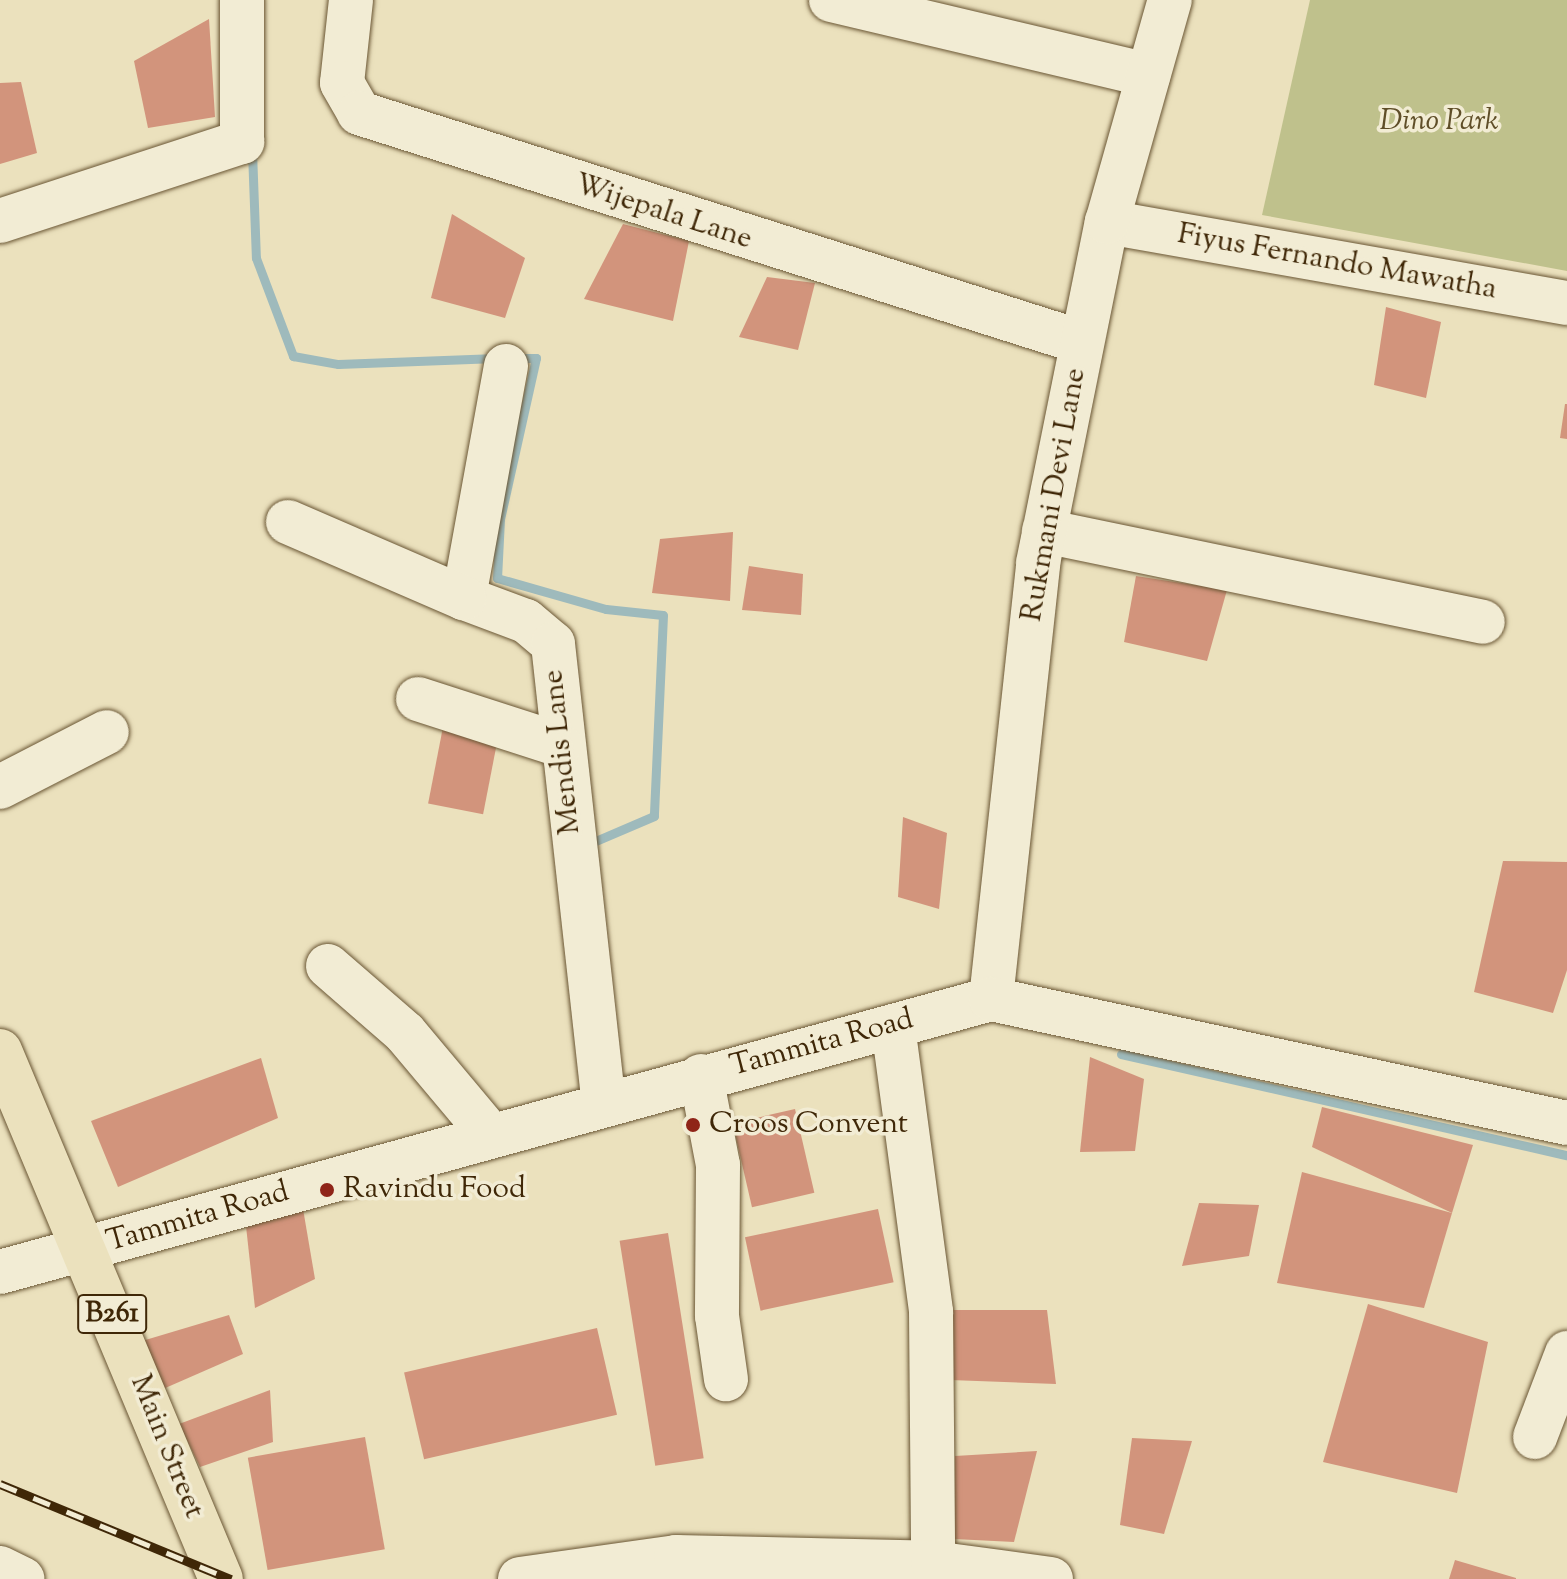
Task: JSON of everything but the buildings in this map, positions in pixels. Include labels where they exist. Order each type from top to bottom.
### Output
[{"type":"main road","name":"Main Street","points":[[0,1051],[86,1250],[221,1579]]},
{"type":"street","points":[[0,221],[242,142],[242,0]]},
{"type":"street","name":"Wijepala Lane","points":[[351,0],[342,83],[359,113],[1081,342]]},
{"type":"street","points":[[831,0],[1148,75]]},
{"type":"street","name":"Rukmani Devi Lane","points":[[991,999],[1044,531],[1107,222],[1170,0]]},
{"type":"street","name":"Fiyus Fernando Mawatha","points":[[1107,222],[1567,303]]},
{"type":"street","points":[[464,598],[506,366]]},
{"type":"street","name":"Mendis Lane","points":[[288,522],[464,598],[526,621],[553,644],[560,745],[603,1100]]},
{"type":"street","points":[[1044,531],[1483,622]]},
{"type":"street","points":[[418,699],[560,745]]},
{"type":"street","points":[[0,787],[107,732]]},
{"type":"street","points":[[328,966],[405,1033],[489,1133]]},
{"type":"street","name":"Tammita Road","points":[[0,1272],[86,1250],[603,1100],[991,999],[1567,1123]]},
{"type":"street","points":[[893,1026],[931,1312],[933,1563]]},
{"type":"street","points":[[701,1076],[718,1165],[717,1316],[726,1379]]},
{"type":"street","points":[[1535,1437],[1567,1353]]},
{"type":"street","points":[[520,1579],[676,1557],[933,1563],[1051,1579]]},
{"type":"street","points":[[0,1568],[23,1579]]},
{"type":"green space","name":"Dino Park","points":[[1310,0],[1567,0],[1567,271],[1262,215]]},
{"type":"waterway","points":[[252,151],[256,258],[293,356],[338,364],[497,358]]},
{"type":"waterway","points":[[516,358],[536,358],[500,519],[497,578],[606,609],[663,615],[654,816],[586,845]]},
{"type":"waterway","points":[[1121,1054],[1567,1155]]},
{"type":"railway","points":[[0,1484],[231,1579]]},
{"type":"place","name":"Croos Convent","points":[[693,1125]]},
{"type":"place","name":"Ravindu Food","points":[[327,1190]]}]
